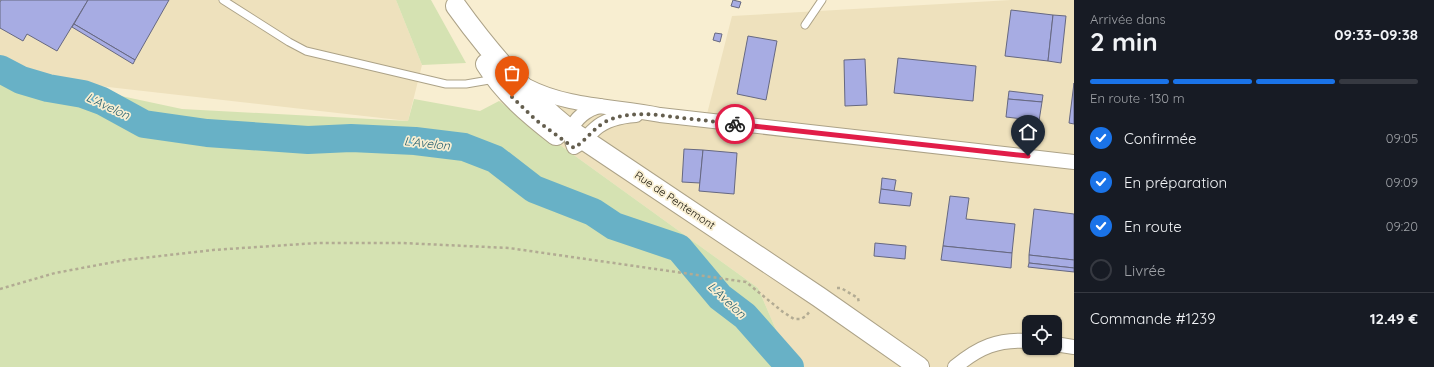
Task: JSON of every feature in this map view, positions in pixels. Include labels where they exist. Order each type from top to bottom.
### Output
[{"type":"street","name":"Rue de Pentemont","points":[[454,3],[507,77],[577,139],[811,309],[896,367]]},
{"type":"street","points":[[507,77],[550,96],[566,100],[660,115],[1074,162]]},
{"type":"street","points":[[601,106],[588,110],[576,122],[577,139],[612,119],[643,114],[660,115]]},
{"type":"street","name":"Rue de Pentemont","points":[[577,139],[818,297],[919,367]]},
{"type":"street","points":[[955,367],[976,351],[986,346],[1009,341],[1022,341]]},
{"type":"street","points":[[1062,345],[1074,347]]},
{"type":"lane","points":[[223,0],[289,42],[315,54],[446,84],[466,84],[507,77]]},
{"type":"lane","points":[[805,25],[822,0]]},
{"type":"path","points":[[0,289],[55,273],[125,260],[213,250],[317,243],[402,243],[509,248],[746,282],[794,319],[806,316],[811,309]]},
{"type":"shaded area","points":[[0,0],[396,0],[422,65],[408,121],[46,80],[0,62]]},
{"type":"shaded area","points":[[1011,0],[1074,0],[1074,367],[792,367],[758,288],[499,101],[707,114],[732,16]]},
{"type":"green space","points":[[396,0],[431,0],[466,63],[422,65]]},
{"type":"green space","points":[[0,62],[46,80],[182,109],[408,121],[414,99],[480,111],[499,101],[758,288],[792,367],[0,367]]},
{"type":"building","points":[[1,0],[88,0],[57,51],[27,34],[23,41],[0,28]]},
{"type":"building","points":[[88,0],[169,0],[135,60],[74,24]]},
{"type":"building","points":[[733,0],[741,2],[739,8],[731,6]]},
{"type":"building","points":[[1011,10],[1053,15],[1048,61],[1005,56]]},
{"type":"building","points":[[1053,15],[1066,16],[1061,63],[1048,61]]},
{"type":"building","points":[[74,24],[135,60],[133,64],[72,27]]},
{"type":"building","points":[[715,33],[722,34],[720,42],[713,40]]},
{"type":"building","points":[[748,36],[777,41],[766,100],[737,94]]},
{"type":"building","points":[[898,58],[976,66],[973,101],[894,93]]},
{"type":"building","points":[[865,59],[867,105],[845,106],[844,60]]},
{"type":"building","points":[[1074,83],[1074,124],[1069,123]]},
{"type":"building","points":[[1009,91],[1043,95],[1042,102],[1008,99]]},
{"type":"building","points":[[1008,99],[1042,102],[1039,121],[1006,117]]},
{"type":"building","points":[[684,149],[703,150],[700,183],[682,182]]},
{"type":"building","points":[[703,150],[737,153],[734,194],[699,191]]},
{"type":"building","points":[[882,178],[896,180],[894,191],[881,189]]},
{"type":"building","points":[[881,189],[912,193],[910,206],[879,203]]},
{"type":"building","points":[[950,196],[969,198],[966,219],[1015,224],[1012,253],[943,246]]},
{"type":"building","points":[[1034,209],[1074,214],[1074,260],[1029,255]]},
{"type":"building","points":[[875,243],[906,246],[905,259],[874,256]]},
{"type":"building","points":[[943,246],[1012,253],[1011,268],[941,260]]},
{"type":"building","points":[[1029,255],[1074,260],[1074,268],[1029,263]]},
{"type":"building","points":[[1029,263],[1074,268],[1074,272],[1028,267]]},
{"type":"waterway","name":"L'Avelon","points":[[0,69],[21,80],[48,88],[83,94],[102,101],[144,124],[207,133],[308,140],[351,138],[415,141],[464,147],[495,159],[534,189],[593,212],[614,226],[679,248],[720,297],[745,316],[790,367]]},
{"type":"way so far","points":[[512,97],[536,120],[574,148],[583,142],[602,124],[612,119],[624,116],[653,114],[735,124]]},
{"type":"route","points":[[735,124],[1028,156]]}]
